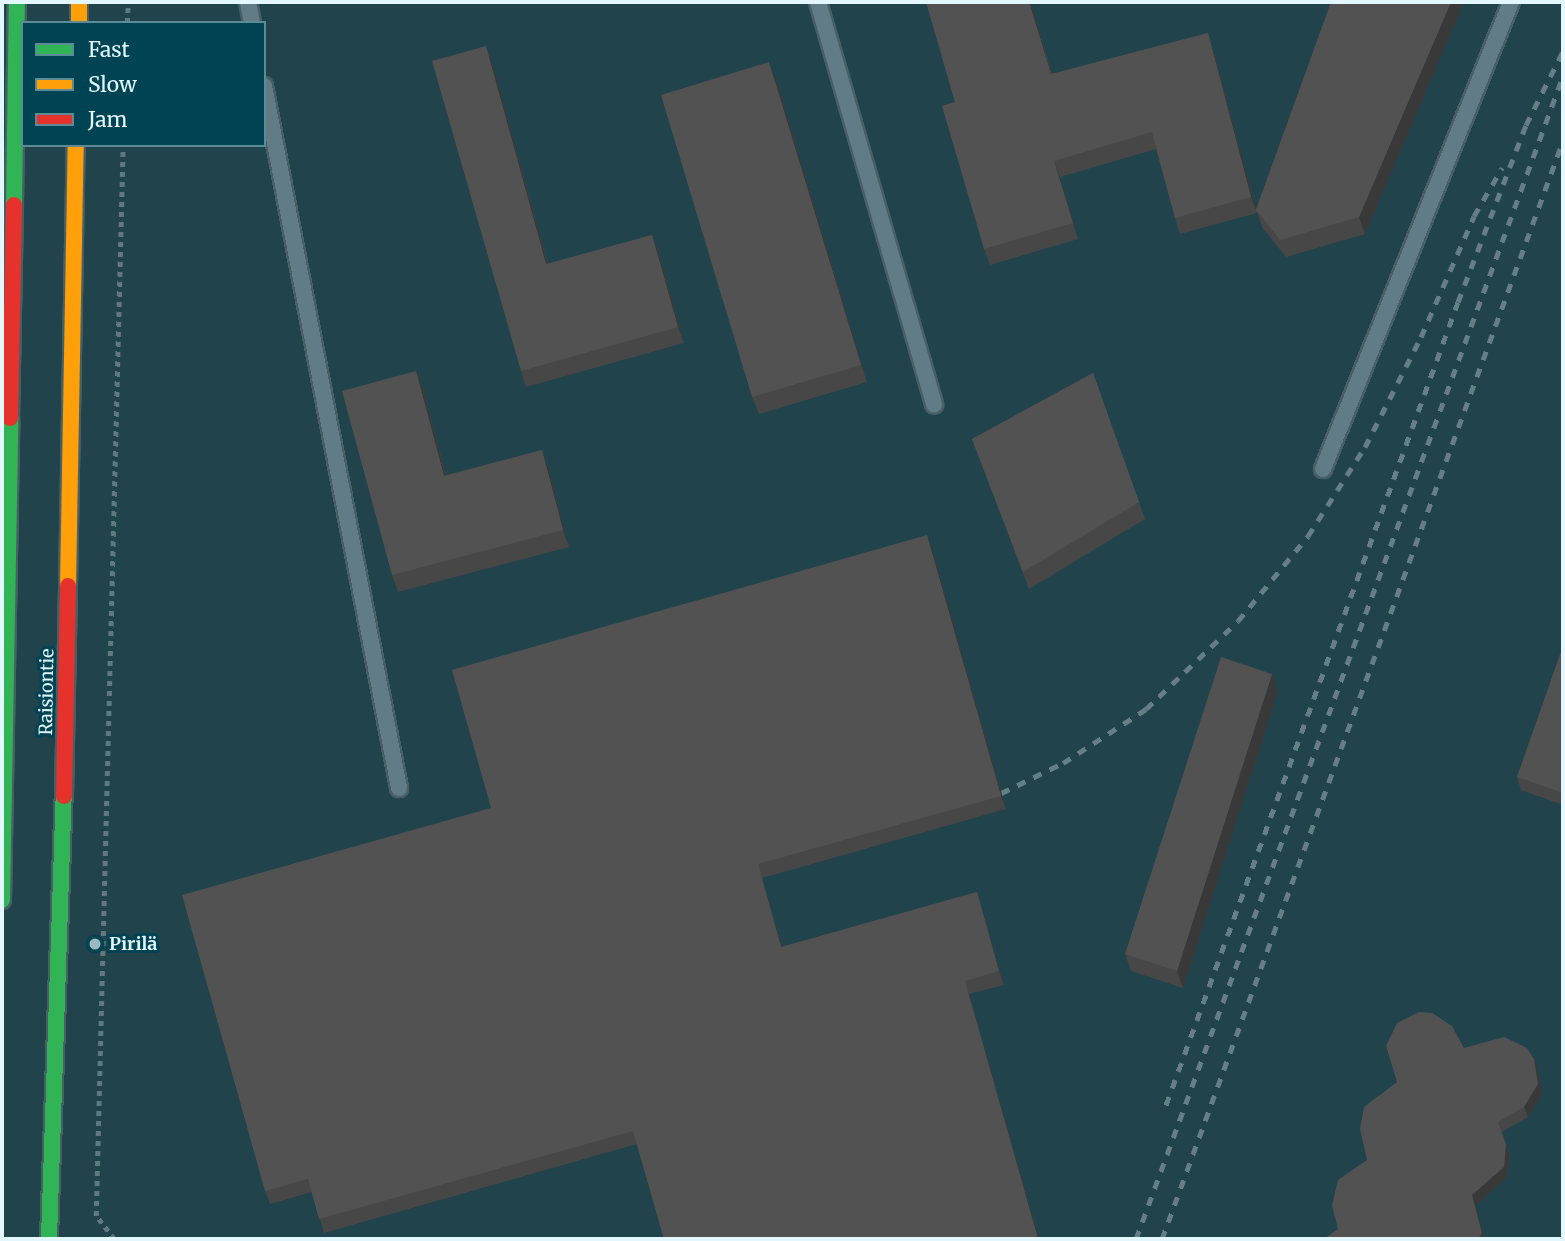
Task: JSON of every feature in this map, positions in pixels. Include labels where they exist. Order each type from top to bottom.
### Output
[{"type":"main road","points":[[2,900],[17,2]]},
{"type":"main road","points":[[79,2],[79,21]]},
{"type":"main road","name":"Raisiontie","points":[[49,1239],[60,1004],[76,147]]},
{"type":"lane","points":[[248,2],[252,21]]},
{"type":"lane","points":[[818,2],[933,405]]},
{"type":"lane","points":[[1323,470],[1511,2]]},
{"type":"lane","points":[[266,96],[399,788]]},
{"type":"path","points":[[127,21],[128,2]]},
{"type":"path","points":[[114,1239],[96,1216],[123,147]]},
{"type":"building","points":[[926,2],[1029,2],[1051,74],[1208,33],[1251,197],[1175,218],[1152,132],[1054,161],[1073,223],[984,249],[942,106],[955,102]]},
{"type":"building","points":[[1331,2],[1451,2],[1359,217],[1280,240],[1256,210]]},
{"type":"building","points":[[486,46],[546,264],[652,235],[678,327],[521,371],[432,61]]},
{"type":"building","points":[[769,62],[861,365],[752,397],[661,95]]},
{"type":"building","points":[[416,371],[444,476],[542,450],[563,530],[392,575],[342,391]]},
{"type":"building","points":[[1093,373],[1139,502],[1023,572],[972,439]]},
{"type":"building","points":[[927,535],[1001,796],[758,864],[781,947],[977,892],[999,971],[965,981],[1038,1239],[664,1239],[633,1131],[319,1219],[308,1179],[265,1191],[182,895],[491,808],[452,670]]},
{"type":"building","points":[[1563,646],[1563,793],[1517,777]]},
{"type":"building","points":[[1221,657],[1272,674],[1177,971],[1125,954]]},
{"type":"building","points":[[1419,1012],[1432,1013],[1452,1026],[1464,1048],[1504,1037],[1527,1048],[1534,1059],[1538,1084],[1524,1107],[1498,1122],[1506,1145],[1504,1167],[1472,1195],[1482,1233],[1478,1239],[1324,1239],[1338,1229],[1332,1205],[1338,1180],[1367,1160],[1360,1129],[1364,1107],[1397,1082],[1386,1046],[1397,1023]]},
{"type":"railway","points":[[1166,1105],[1458,302],[1526,125],[1563,51]]},
{"type":"railway","points":[[1136,1239],[1563,76]]},
{"type":"railway","points":[[1162,1239],[1563,141]]},
{"type":"railway","points":[[985,801],[1063,763],[1146,709],[1238,621],[1308,536],[1365,447],[1421,337],[1474,216],[1502,168]]},
{"type":"traffic: fast","points":[[14,205],[17,2]]},
{"type":"traffic: fast","points":[[2,900],[10,418]]},
{"type":"traffic: fast","points":[[49,1239],[64,796]]},
{"type":"traffic: slow","points":[[79,2],[79,21]]},
{"type":"traffic: slow","points":[[68,586],[76,147]]},
{"type":"traffic: jam","points":[[10,418],[14,205]]},
{"type":"traffic: jam","points":[[64,796],[68,586]]},
{"type":"place","name":"Pirilä","points":[[95,944]]}]
